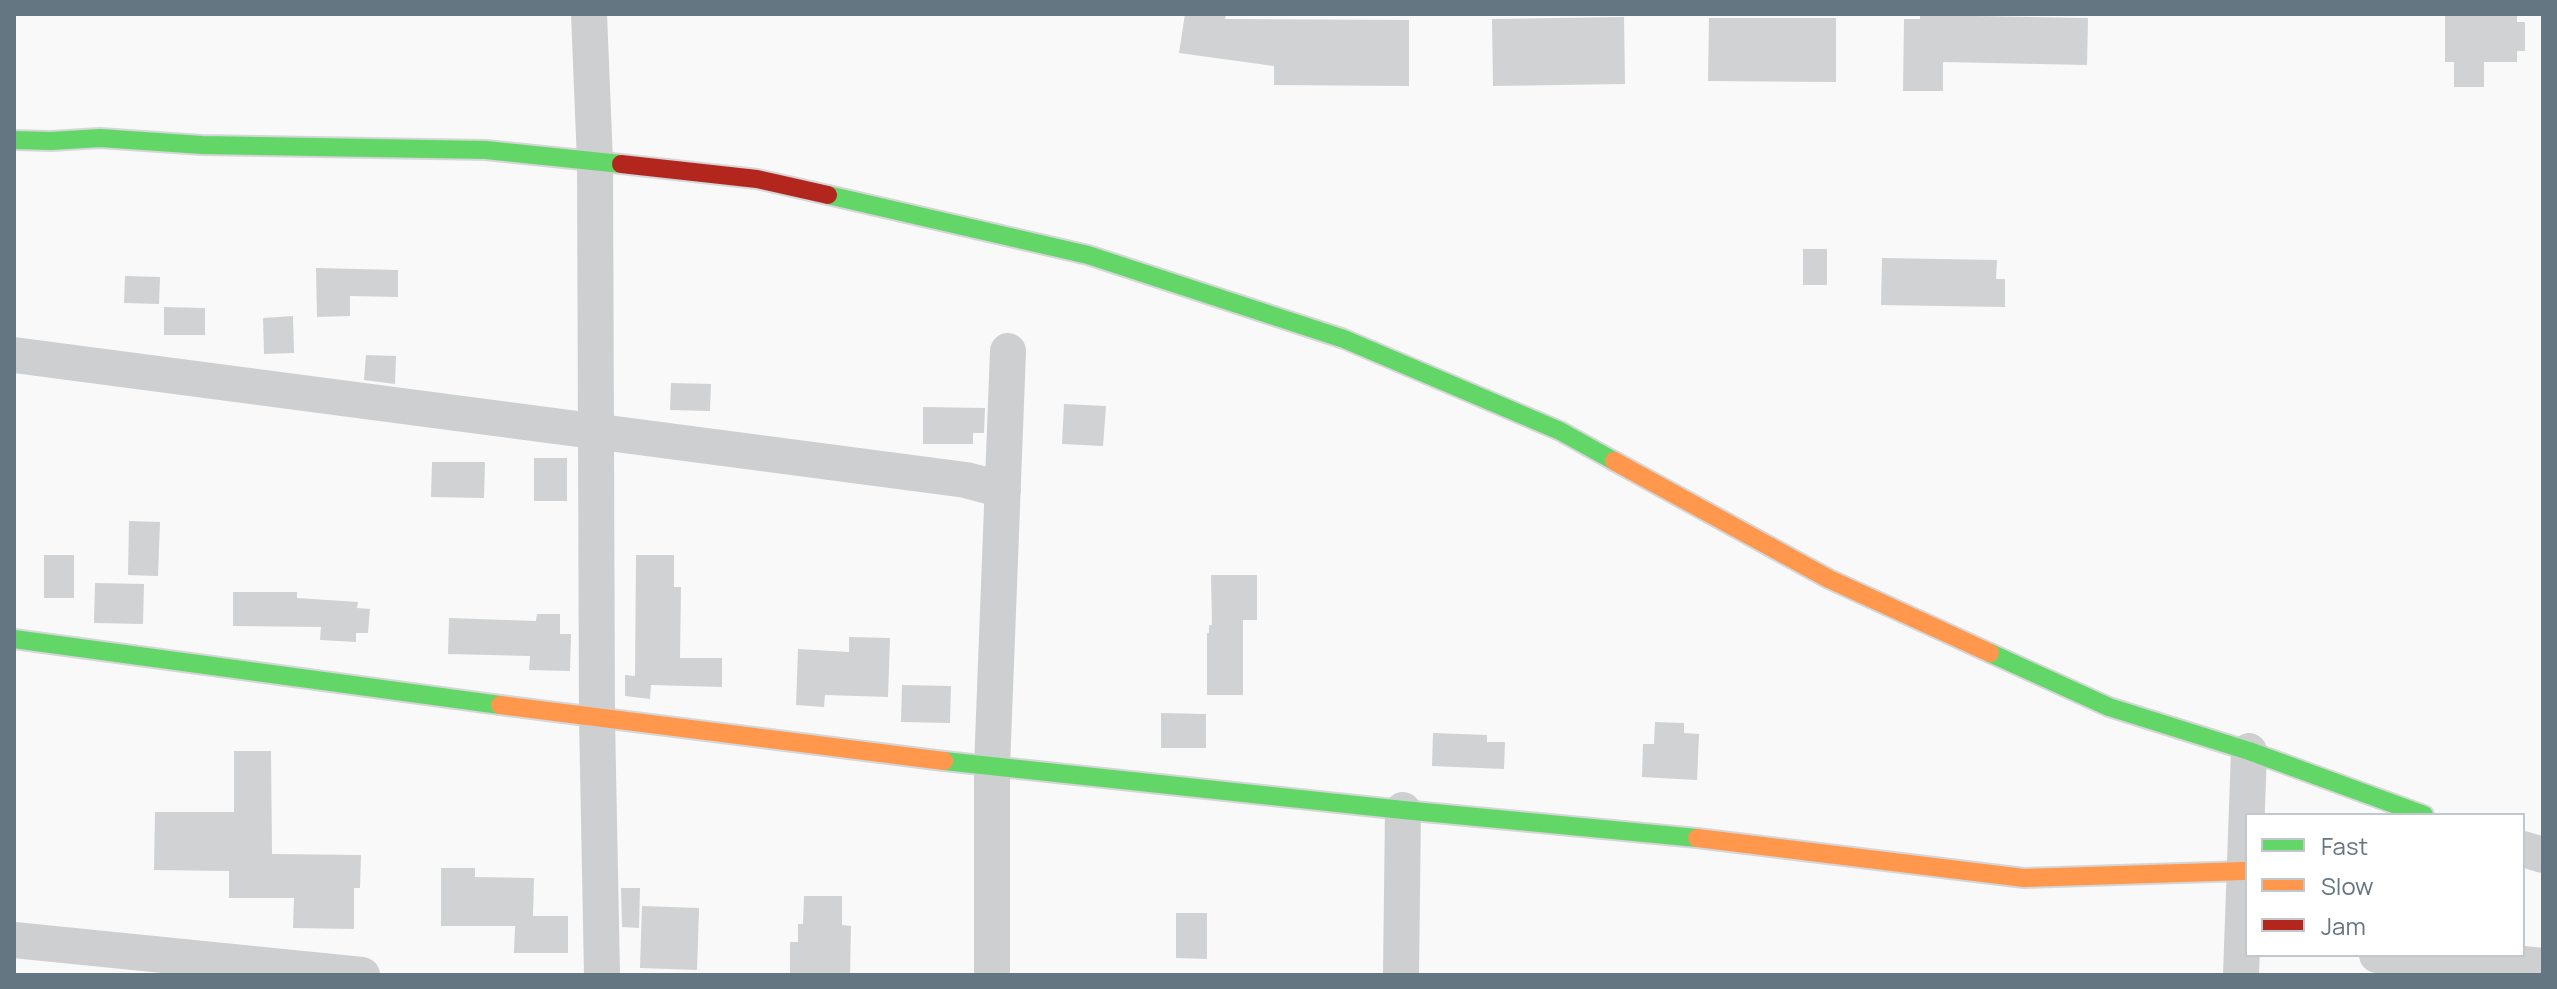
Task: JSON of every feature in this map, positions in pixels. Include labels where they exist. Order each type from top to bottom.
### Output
[{"type":"street","points":[[589,14],[595,162],[597,718],[602,975]]},
{"type":"street","points":[[14,140],[100,138],[202,145],[486,150],[757,179],[1073,251],[1344,339],[1560,431],[1829,579],[2109,707],[2249,751],[2419,813]]},
{"type":"street","points":[[992,975],[992,767],[1008,351]]},
{"type":"street","points":[[14,355],[966,480],[1003,490]]},
{"type":"street","points":[[14,639],[597,718],[992,767],[1666,834],[2024,878],[2244,871]]},
{"type":"street","points":[[2246,813],[2249,751]]},
{"type":"street","points":[[1401,975],[1403,810]]},
{"type":"street","points":[[2243,957],[2245,847]]},
{"type":"street","points":[[14,940],[362,975]]},
{"type":"street","points":[[2403,957],[2543,966]]},
{"type":"building","points":[[1185,14],[1226,14],[1225,19],[1409,20],[1409,86],[1274,85],[1274,66],[1179,53]]},
{"type":"building","points":[[2445,14],[2517,14],[2517,22],[2525,22],[2525,51],[2517,51],[2517,62],[2484,62],[2484,87],[2454,87],[2454,62],[2445,62]]},
{"type":"building","points":[[1920,15],[2088,18],[2087,65],[1943,62],[1943,91],[1903,91],[1904,19],[1920,19]]},
{"type":"building","points":[[1624,17],[1625,84],[1493,86],[1492,19]]},
{"type":"building","points":[[1709,18],[1836,18],[1836,82],[1708,81]]},
{"type":"building","points":[[1803,249],[1827,249],[1827,285],[1803,285]]},
{"type":"building","points":[[1882,258],[1997,260],[1996,279],[2005,279],[2005,307],[1881,305]]},
{"type":"building","points":[[316,268],[398,270],[398,297],[350,296],[350,316],[317,317]]},
{"type":"building","points":[[125,276],[160,277],[159,304],[124,303]]},
{"type":"building","points":[[164,307],[205,308],[205,335],[164,335]]},
{"type":"building","points":[[293,316],[294,353],[264,354],[263,318]]},
{"type":"building","points":[[366,355],[396,356],[395,384],[364,380]]},
{"type":"building","points":[[671,383],[711,384],[710,411],[670,410]]},
{"type":"building","points":[[1064,404],[1106,406],[1103,446],[1062,444]]},
{"type":"building","points":[[923,407],[985,408],[984,433],[973,433],[973,444],[923,444]]},
{"type":"building","points":[[534,458],[567,458],[567,501],[534,501]]},
{"type":"building","points":[[432,462],[485,462],[484,498],[431,497]]},
{"type":"building","points":[[129,521],[160,522],[158,576],[128,575]]},
{"type":"building","points":[[44,555],[74,555],[74,598],[44,598]]},
{"type":"building","points":[[636,555],[674,555],[674,587],[681,587],[680,658],[722,658],[722,687],[651,685],[650,699],[625,696],[625,675],[635,676]]},
{"type":"building","points":[[1211,575],[1257,575],[1257,620],[1243,620],[1243,695],[1207,695],[1207,633],[1209,625],[1212,625]]},
{"type":"building","points":[[95,583],[144,584],[143,624],[94,623]]},
{"type":"building","points":[[233,592],[297,592],[297,598],[358,602],[357,608],[370,609],[368,633],[356,633],[356,642],[320,640],[321,627],[233,626]]},
{"type":"building","points":[[537,614],[560,614],[560,634],[571,634],[570,671],[529,670],[530,656],[448,654],[449,618],[536,621]]},
{"type":"building","points":[[849,637],[890,638],[888,697],[825,695],[824,707],[796,705],[798,649],[849,652]]},
{"type":"building","points":[[902,685],[951,686],[950,723],[901,722]]},
{"type":"building","points":[[1161,713],[1206,714],[1206,748],[1161,748]]},
{"type":"building","points":[[1655,722],[1684,723],[1684,733],[1699,734],[1697,780],[1642,777],[1643,744],[1654,744]]},
{"type":"building","points":[[1433,733],[1487,735],[1487,742],[1505,742],[1504,769],[1432,766]]},
{"type":"building","points":[[234,751],[271,751],[272,854],[361,855],[360,888],[354,888],[354,929],[293,928],[294,898],[229,898],[229,871],[154,870],[155,812],[234,812]]},
{"type":"building","points":[[441,868],[475,868],[475,877],[534,878],[533,916],[568,916],[568,953],[514,953],[515,926],[441,926]]},
{"type":"building","points":[[621,888],[640,888],[639,928],[622,927]]},
{"type":"building","points":[[804,896],[842,896],[842,925],[851,926],[850,975],[790,975],[790,942],[798,942],[798,924],[803,924]]},
{"type":"building","points":[[642,906],[699,908],[697,970],[640,968]]},
{"type":"building","points":[[1176,913],[1207,913],[1207,959],[1176,958]]},
{"type":"traffic: fast","points":[[14,140],[100,138],[202,145],[486,150],[621,164]]},
{"type":"traffic: fast","points":[[828,195],[1088,255],[1344,339],[1560,431],[1614,461]]},
{"type":"traffic: fast","points":[[14,639],[500,705]]},
{"type":"traffic: fast","points":[[1990,653],[2109,707],[2249,751],[2419,813]]},
{"type":"traffic: fast","points":[[944,761],[1697,838]]},
{"type":"traffic: slow","points":[[1614,461],[1829,579],[1990,653]]},
{"type":"traffic: slow","points":[[500,705],[944,761]]},
{"type":"traffic: slow","points":[[1697,838],[2024,878],[2244,871]]},
{"type":"traffic: jam","points":[[621,164],[757,179],[828,195]]}]
